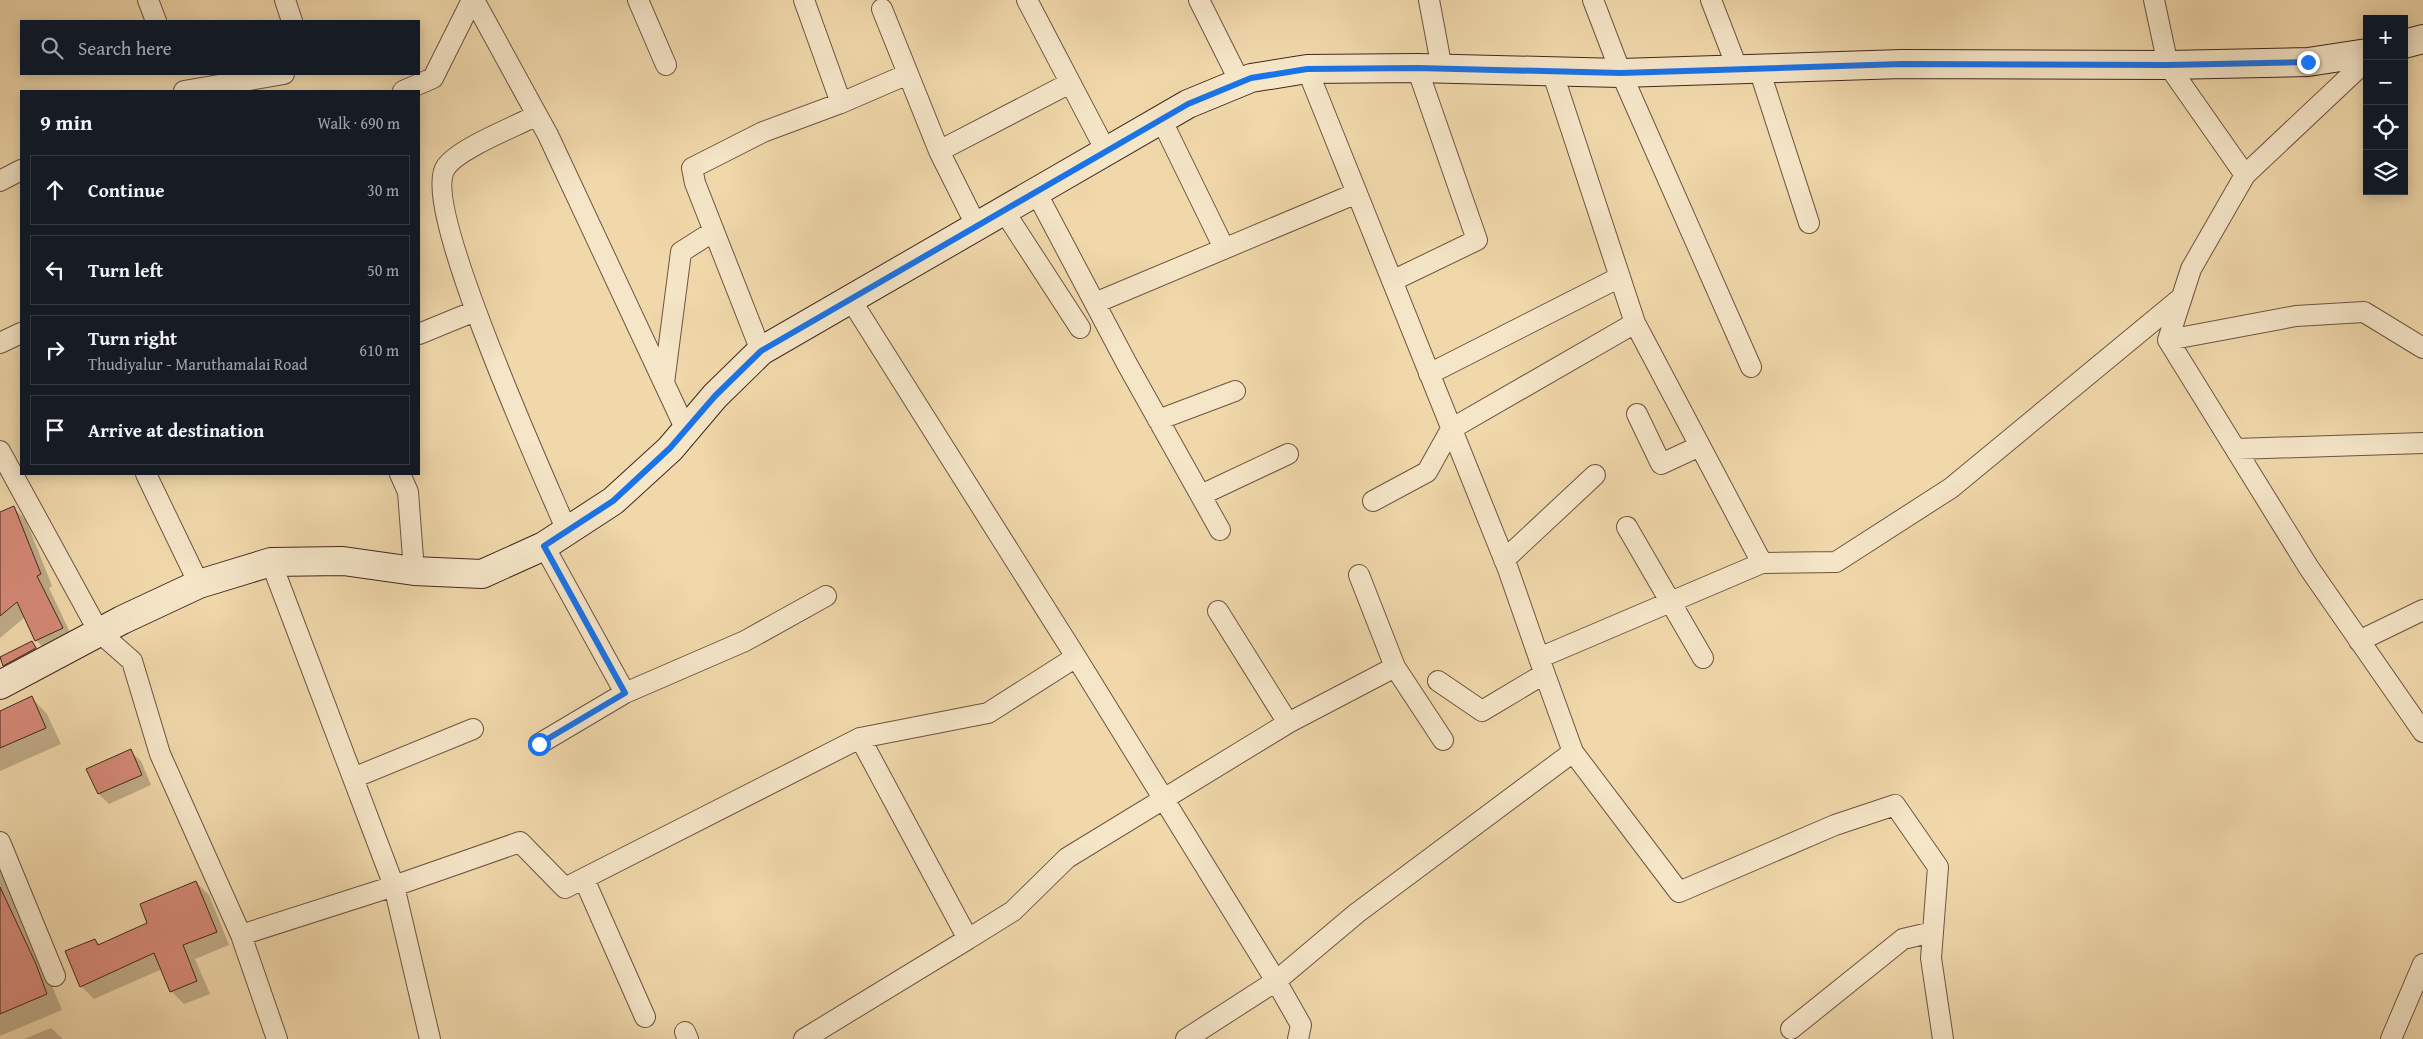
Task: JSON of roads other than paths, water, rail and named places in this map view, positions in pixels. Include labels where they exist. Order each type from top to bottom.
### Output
[{"type":"main road","points":[[2408,43],[2423,39]]},
{"type":"main road","points":[[0,684],[99,632],[199,584],[271,562],[343,561],[414,572],[482,574],[544,546],[613,501],[670,448],[715,396],[761,351],[1161,119],[1188,104],[1251,78],[1307,69],[1429,69],[1621,73],[1902,64],[2168,65],[2308,62],[2363,54]]},
{"type":"street","points":[[148,0],[156,20]]},
{"type":"street","points":[[285,0],[292,20]]},
{"type":"street","points":[[405,90],[433,78],[473,0]]},
{"type":"street","points":[[473,0],[538,115],[686,430]]},
{"type":"street","points":[[638,0],[666,65]]},
{"type":"street","points":[[804,0],[841,103]]},
{"type":"street","points":[[1027,0],[1106,151]]},
{"type":"street","points":[[1199,0],[1240,82]]},
{"type":"street","points":[[1392,281],[1477,240],[1429,69],[1429,0]]},
{"type":"street","points":[[1593,0],[1621,73],[1752,367]]},
{"type":"street","points":[[1711,0],[1748,69],[1809,223]]},
{"type":"street","points":[[2154,0],[2168,65],[2245,175]]},
{"type":"street","points":[[882,8],[939,151],[976,227]]},
{"type":"street","points":[[2363,64],[2245,175],[2191,269],[2168,340],[2309,568],[2423,732]]},
{"type":"street","points":[[1307,69],[1504,560],[1572,752],[1679,892],[1835,825],[1895,805],[1938,866],[1931,958],[1943,1039]]},
{"type":"street","points":[[1552,72],[1635,323],[1762,563]]},
{"type":"street","points":[[761,351],[694,183],[692,168],[763,132],[841,103],[908,74]]},
{"type":"street","points":[[177,75],[184,90]]},
{"type":"street","points":[[190,90],[278,75]]},
{"type":"street","points":[[939,151],[1070,83]]},
{"type":"street","points":[[538,115],[458,155],[444,169],[442,182],[443,207],[475,311],[567,531]]},
{"type":"street","points":[[1161,119],[1224,248]]},
{"type":"street","points":[[0,180],[20,170]]},
{"type":"street","points":[[1036,192],[1094,303],[1220,530]]},
{"type":"street","points":[[1094,303],[1357,193]]},
{"type":"street","points":[[1004,211],[1080,328]]},
{"type":"street","points":[[664,383],[680,252],[714,230]]},
{"type":"street","points":[[1429,374],[1620,277]]},
{"type":"street","points":[[1438,681],[1482,711],[1541,666],[1670,602],[1762,563],[1836,562],[1951,488],[2181,298]]},
{"type":"street","points":[[851,300],[1076,657],[1276,981],[1301,1025],[1298,1039]]},
{"type":"street","points":[[420,334],[475,311]]},
{"type":"street","points":[[2168,340],[2296,316],[2364,312],[2423,348]]},
{"type":"street","points":[[1373,502],[1428,472],[1451,429],[1635,323]]},
{"type":"street","points":[[0,343],[20,333]]},
{"type":"street","points":[[1158,420],[1235,391]]},
{"type":"street","points":[[1637,414],[1661,464],[1700,446]]},
{"type":"street","points":[[2236,449],[2423,444]]},
{"type":"street","points":[[0,451],[99,632],[132,662],[160,754],[241,935],[277,1039]]},
{"type":"street","points":[[1201,495],[1288,454]]},
{"type":"street","points":[[146,475],[199,584]]},
{"type":"street","points":[[400,475],[408,492],[414,572]]},
{"type":"street","points":[[1504,560],[1595,475]]},
{"type":"street","points":[[1627,527],[1703,658]]},
{"type":"street","points":[[544,546],[625,693]]},
{"type":"street","points":[[271,562],[394,886],[430,1039]]},
{"type":"street","points":[[1359,575],[1395,667],[1443,740]]},
{"type":"street","points":[[539,744],[625,693],[745,640],[826,596]]},
{"type":"street","points":[[2360,641],[2423,610]]},
{"type":"street","points":[[1218,611],[1288,722]]},
{"type":"street","points":[[241,935],[394,886],[520,842],[565,888],[860,738],[988,713],[1076,657]]},
{"type":"street","points":[[804,1039],[1013,911],[1067,858],[1288,722],[1395,667]]},
{"type":"street","points":[[353,778],[473,729]]},
{"type":"street","points":[[860,738],[968,939]]},
{"type":"street","points":[[1186,1039],[1276,981],[1357,914],[1572,752]]},
{"type":"street","points":[[0,842],[55,976]]},
{"type":"street","points":[[584,879],[645,1017]]},
{"type":"street","points":[[1791,1029],[1903,940],[1934,932]]},
{"type":"street","points":[[2391,1039],[2423,964]]}]
